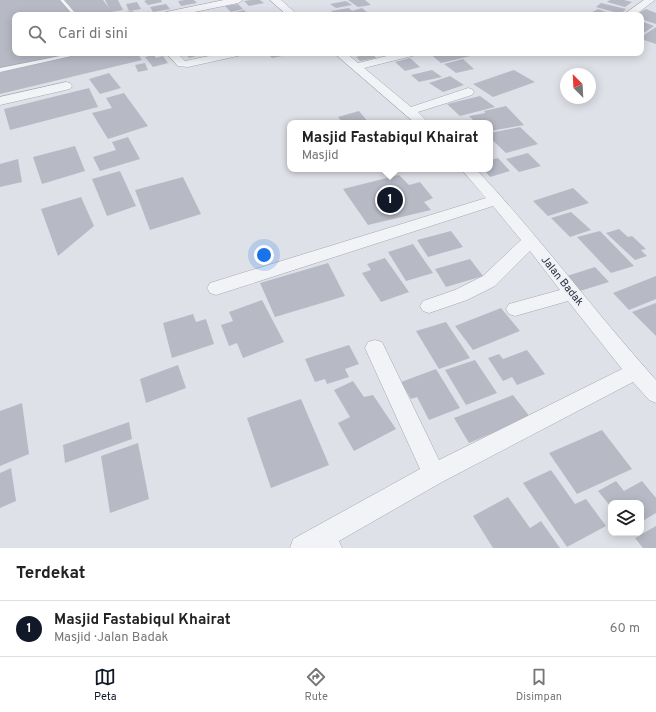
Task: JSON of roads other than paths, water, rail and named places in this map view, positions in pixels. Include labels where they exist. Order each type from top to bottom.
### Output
[{"type":"street","points":[[197,12],[238,0]]},
{"type":"street","points":[[275,0],[289,12]]},
{"type":"street","points":[[632,12],[650,0]]},
{"type":"street","points":[[175,56],[182,64],[188,64],[224,56]]},
{"type":"street","points":[[343,56],[420,120]]},
{"type":"street","points":[[356,67],[400,56]]},
{"type":"street","points":[[0,101],[66,86]]},
{"type":"street","points":[[410,111],[468,92]]},
{"type":"street","name":"Jalan Badak","points":[[471,172],[497,200],[571,293],[656,394]]},
{"type":"street","points":[[216,288],[497,200]]},
{"type":"street","points":[[429,306],[461,295],[489,281],[530,241]]},
{"type":"street","points":[[515,309],[571,293]]},
{"type":"street","points":[[375,348],[434,474]]},
{"type":"street","points":[[302,548],[327,542],[434,474],[636,372]]},
{"type":"lane","points":[[62,0],[72,12]]},
{"type":"lane","points":[[0,70],[68,56]]},
{"type":"place","name":"Masjid Fastabiqul Khairat","points":[[390,200]]}]
